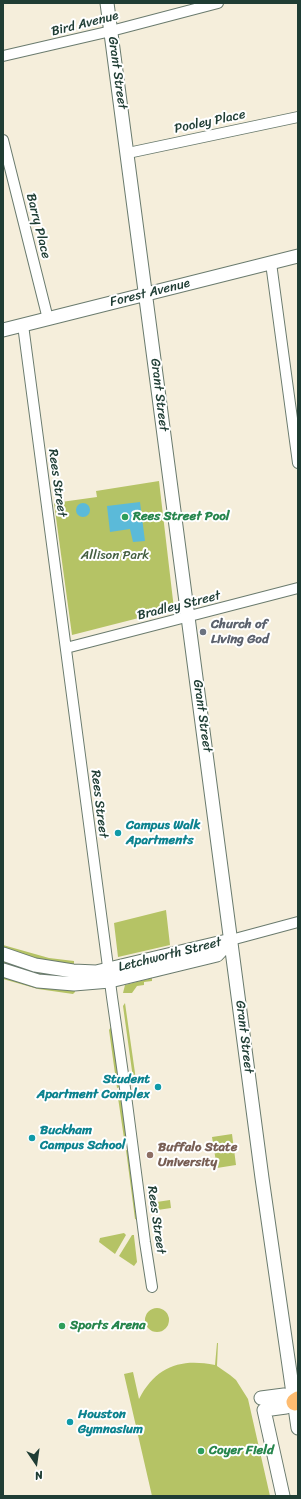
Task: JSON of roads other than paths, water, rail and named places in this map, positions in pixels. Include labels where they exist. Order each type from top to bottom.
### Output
[{"type":"street","name":"Grant Street","points":[[107,3],[112,31],[262,1178],[297,1401],[298,1428]]},
{"type":"street","name":"Bird Avenue","points":[[3,56],[112,31],[218,3]]},
{"type":"street","name":"Pooley Place","points":[[128,153],[298,117]]},
{"type":"street","name":"Barry Place","points":[[3,140],[48,319]]},
{"type":"street","name":"Forest Avenue","points":[[3,330],[298,256]]},
{"type":"street","points":[[271,263],[298,463]]},
{"type":"street","name":"Rees Street","points":[[23,325],[152,1287]]},
{"type":"street","name":"Bradley Street","points":[[66,648],[298,588]]},
{"type":"street","name":"Letchworth Street","points":[[109,975],[298,922]]},
{"type":"street","points":[[3,954],[35,965],[73,972],[96,972],[109,975]]},
{"type":"street","points":[[3,970],[38,981],[74,984],[109,975]]},
{"type":"street","points":[[283,1496],[263,1404],[286,1407],[297,1401]]},
{"type":"water","name":"Rees Street Pool","points":[[140,502],[145,541],[133,542],[130,529],[110,532],[107,506]]},
{"type":"water","points":[[80,503],[86,503],[90,507],[90,513],[86,517],[80,517],[76,513],[76,507]]},
{"type":"place","name":"Rees Street Pool","points":[[125,517]]},
{"type":"place","name":"Church of Living God","points":[[203,632]]},
{"type":"place","name":"Campus Walk Apartments","points":[[118,833]]},
{"type":"place","name":"Student Apartment Complex","points":[[158,1087]]},
{"type":"place","name":"Buckham Campus School","points":[[32,1138]]},
{"type":"place","name":"Buffalo State University","points":[[150,1155]]},
{"type":"place","name":"Sports Arena","points":[[62,1326]]},
{"type":"place","name":"Houston Gymnasium","points":[[70,1422]]},
{"type":"place","name":"Coyer Field","points":[[201,1451]]},
{"type":"park label","name":"Allison Park","points":[[115,556]]}]
